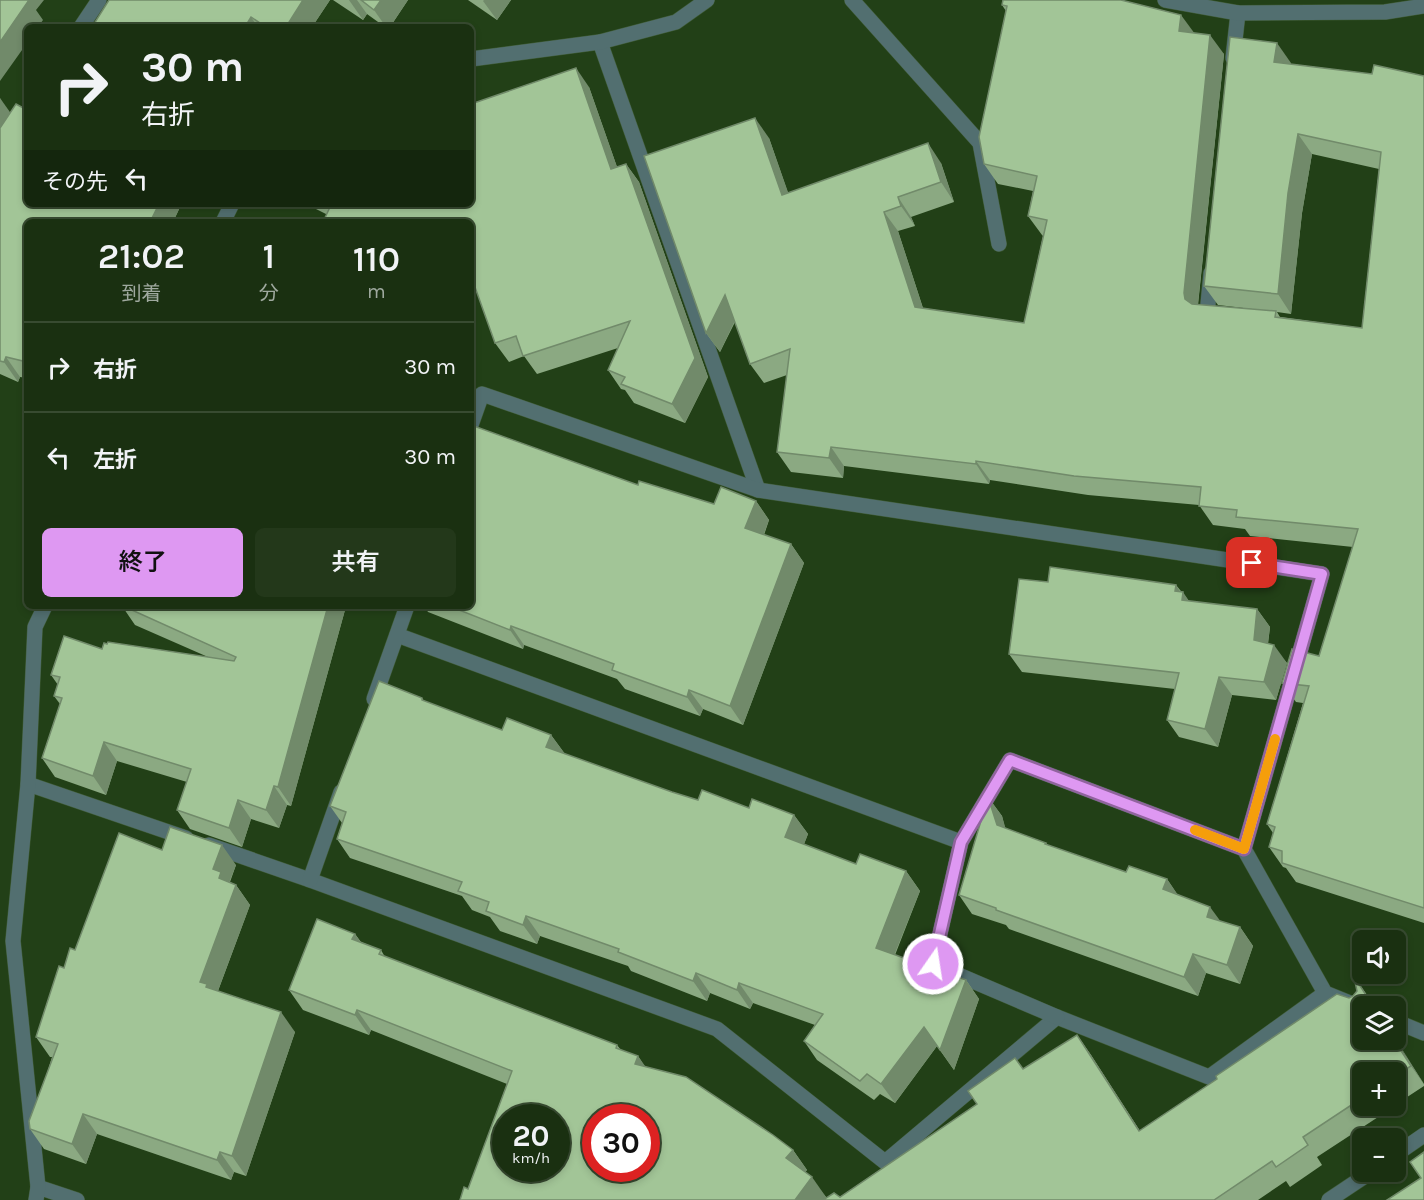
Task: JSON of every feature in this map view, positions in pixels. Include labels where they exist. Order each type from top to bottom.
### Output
[{"type":"street","points":[[474,59],[600,42],[676,22],[707,0]]},
{"type":"street","points":[[852,0],[980,143],[999,244]]},
{"type":"street","points":[[1165,0],[1238,13],[1385,12],[1424,6]]},
{"type":"street","points":[[83,24],[96,1]]},
{"type":"street","points":[[1232,71],[1238,13]]},
{"type":"street","points":[[600,42],[758,490]]},
{"type":"street","points":[[1213,256],[1207,314],[1230,317]]},
{"type":"street","points":[[474,417],[482,394],[758,490],[1322,574],[1244,849]]},
{"type":"street","points":[[44,609],[35,627],[28,784],[7,939],[37,1193],[76,1200]]},
{"type":"street","points":[[369,713],[406,609]]},
{"type":"street","points":[[397,635],[961,842]]},
{"type":"street","points":[[1325,993],[1209,1077],[1057,1017],[933,964],[961,842],[1010,760],[1244,849],[1325,993],[1352,1004]]},
{"type":"street","points":[[310,880],[346,780]]},
{"type":"street","points":[[28,784],[310,880],[717,1029],[885,1162],[1057,1017]]},
{"type":"street","points":[[1406,1026],[1424,1033]]},
{"type":"street","points":[[1406,1147],[1424,1135]]},
{"type":"street","points":[[1329,1200],[1356,1182]]},
{"type":"building","points":[[0,0],[29,0],[0,42]]},
{"type":"building","points":[[109,0],[303,0],[288,24],[262,24],[251,17],[247,24],[94,24]]},
{"type":"building","points":[[361,0],[381,0],[374,10]]},
{"type":"building","points":[[1003,0],[1121,0],[1181,15],[1179,31],[1210,35],[1184,293],[1185,299],[1192,304],[1276,311],[1275,317],[1362,328],[1381,152],[1298,134],[1288,193],[1278,294],[1204,286],[1230,37],[1277,43],[1274,62],[1372,74],[1374,65],[1424,76],[1424,908],[1282,863],[1282,851],[1269,847],[1275,827],[1267,824],[1309,686],[1282,683],[1292,649],[1319,656],[1358,529],[1236,517],[1237,510],[1199,506],[1201,487],[1074,476],[976,461],[976,464],[831,447],[829,458],[777,452],[790,349],[750,364],[725,295],[706,333],[644,156],[755,118],[782,195],[928,143],[941,182],[898,197],[901,206],[884,212],[915,307],[1024,323],[1047,220],[1028,216],[1037,176],[984,164],[979,137],[1007,6],[1002,5]]},
{"type":"building","points":[[576,68],[611,169],[626,164],[695,358],[672,404],[621,384],[625,377],[608,370],[630,321],[523,356],[516,336],[495,343],[474,284],[474,219],[324,219],[330,207],[474,207],[474,103]]},
{"type":"building","points":[[16,104],[24,108],[24,207],[158,207],[152,219],[24,219],[24,361],[6,357],[4,362],[0,361],[0,128]]},
{"type":"building","points":[[474,426],[638,485],[639,481],[714,504],[721,487],[756,501],[745,528],[791,544],[730,706],[689,690],[687,697],[612,670],[614,664],[511,626],[510,630],[457,609],[474,609]]},
{"type":"building","points":[[1050,567],[1176,585],[1175,591],[1183,592],[1182,600],[1257,609],[1254,640],[1274,645],[1264,682],[1219,677],[1205,729],[1167,720],[1179,673],[1009,654],[1019,579],[1048,582]]},
{"type":"building","points":[[130,609],[327,609],[278,787],[274,786],[266,810],[238,800],[229,828],[177,810],[191,769],[104,742],[93,776],[42,758],[62,698],[54,696],[60,677],[51,675],[64,636],[102,649],[104,643],[108,642],[234,661],[236,657]]},
{"type":"building","points":[[379,681],[502,730],[507,718],[551,735],[546,747],[672,792],[698,800],[702,790],[749,808],[752,799],[794,815],[785,837],[856,864],[860,854],[906,871],[876,948],[966,980],[940,1050],[924,1027],[881,1084],[867,1074],[860,1081],[804,1041],[823,1014],[739,983],[737,990],[696,973],[693,981],[618,952],[619,949],[526,916],[523,925],[486,911],[489,902],[458,891],[462,882],[337,839],[346,812],[330,806]]},
{"type":"building","points":[[988,797],[997,825],[1126,872],[1129,866],[1167,879],[1163,889],[1210,907],[1207,917],[1240,927],[1227,965],[1193,954],[1184,977],[959,895]]},
{"type":"building","points":[[170,827],[222,845],[213,869],[221,872],[219,878],[236,885],[200,982],[207,984],[206,987],[281,1012],[232,1156],[220,1152],[217,1160],[83,1114],[72,1144],[30,1129],[29,1121],[58,1044],[36,1037],[59,966],[64,968],[70,948],[75,950],[119,833],[162,850]]},
{"type":"building","points":[[317,919],[355,934],[352,939],[381,950],[379,954],[617,1045],[616,1048],[638,1056],[635,1064],[686,1077],[793,1150],[786,1158],[812,1177],[795,1200],[460,1200],[464,1187],[468,1189],[492,1125],[492,1182],[570,1182],[570,1104],[500,1104],[512,1071],[357,1010],[355,1015],[289,990]]},
{"type":"building","points":[[1355,984],[1359,984],[1367,996],[1353,996],[1357,991]]},
{"type":"building","points":[[1337,994],[1349,998],[1352,996],[1352,1050],[1401,1050],[1411,1066],[1406,1069],[1406,1062],[1352,1062],[1352,1105],[1303,1137],[1308,1145],[1276,1167],[1272,1161],[1214,1200],[823,1200],[834,1193],[840,1197],[977,1104],[968,1091],[1015,1058],[1023,1069],[1077,1035],[1139,1131]]},
{"type":"building","points":[[1424,1152],[1424,1200],[1387,1200],[1421,1178],[1410,1162]]},
{"type":"slow traffic","points":[[1195,830],[1244,849],[1275,739]]},
{"type":"route","points":[[933,964],[961,842],[1010,760],[1244,849],[1322,574],[1252,563]]}]
